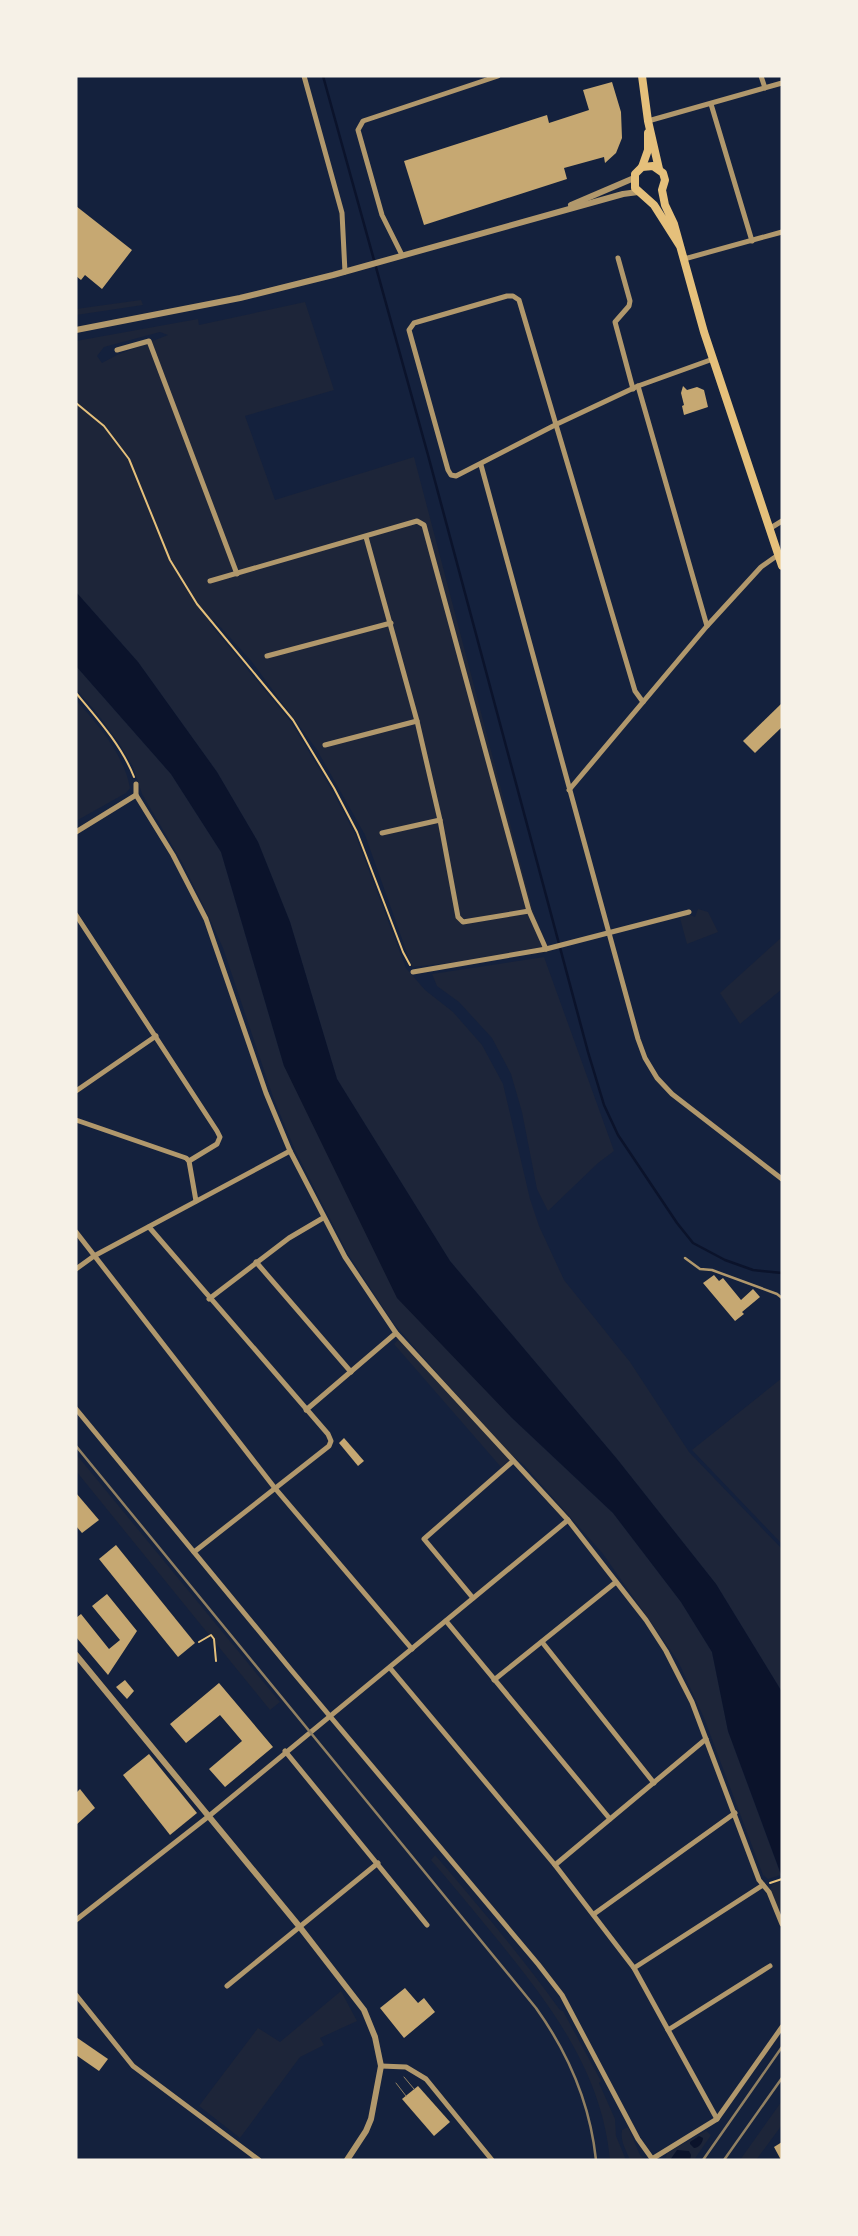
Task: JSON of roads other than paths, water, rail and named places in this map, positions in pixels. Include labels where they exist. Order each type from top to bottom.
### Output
[{"type":"main road","points":[[642,76],[648,121],[659,169],[665,180],[662,190],[713,359],[782,566]]},
{"type":"main road","points":[[648,121],[648,150],[642,167],[634,178],[641,194],[654,205],[680,246]]},
{"type":"main road","points":[[642,167],[648,166],[659,169]]},
{"type":"main road","points":[[641,194],[654,196],[662,190]]},
{"type":"street","points":[[304,76],[342,213],[345,272]]},
{"type":"street","points":[[402,255],[382,215],[358,130],[360,125],[363,121],[498,76]]},
{"type":"street","points":[[761,76],[765,88]]},
{"type":"street","points":[[648,121],[782,84]]},
{"type":"street","points":[[712,104],[752,241]]},
{"type":"street","points":[[534,220],[634,178]]},
{"type":"street","points":[[76,330],[240,298],[345,272],[622,194],[641,194]]},
{"type":"street","points":[[684,259],[782,232]]},
{"type":"street","points":[[618,258],[630,301],[629,306],[615,322],[707,626]]},
{"type":"street","points":[[643,702],[634,691],[557,424],[519,300],[513,296],[506,296],[414,323],[409,330],[448,470],[451,475],[456,476],[557,424],[635,388],[713,359]]},
{"type":"street","points":[[117,350],[149,341],[237,574]]},
{"type":"street","points":[[480,464],[608,934],[645,1058],[657,1078],[672,1094],[782,1179]]},
{"type":"street","points":[[210,581],[366,538],[417,521],[424,525],[529,911],[546,949]]},
{"type":"street","points":[[769,529],[782,522]]},
{"type":"street","points":[[366,538],[417,721],[440,820],[458,917],[463,922],[529,911]]},
{"type":"street","points":[[570,790],[707,626],[761,567],[778,555]]},
{"type":"street","points":[[267,656],[390,623]]},
{"type":"street","points":[[325,745],[417,721]]},
{"type":"street","points":[[136,784],[136,795],[173,855],[206,919],[266,1093],[290,1151],[323,1218],[369,1296],[396,1333],[568,1520],[646,1620],[666,1651],[692,1702],[763,1885],[769,1892],[782,1924]]},
{"type":"street","points":[[76,832],[136,795]]},
{"type":"street","points":[[382,833],[440,820]]},
{"type":"street","points":[[413,972],[546,949],[689,912]]},
{"type":"street","points":[[76,915],[219,1135],[217,1144],[189,1160]]},
{"type":"street","points":[[76,1090],[156,1036]]},
{"type":"street","points":[[76,1120],[181,1155],[189,1160],[196,1201]]},
{"type":"street","points":[[76,1269],[94,1256],[290,1151]]},
{"type":"street","points":[[209,1299],[288,1238],[323,1218]]},
{"type":"street","points":[[149,1227],[209,1299],[328,1434],[331,1441],[329,1446],[274,1487],[194,1552]]},
{"type":"street","points":[[76,1232],[274,1487],[412,1649]]},
{"type":"street","points":[[256,1262],[351,1372]]},
{"type":"street","points":[[306,1410],[396,1333]]},
{"type":"street","points":[[76,1409],[562,1995],[635,2133],[652,2159],[717,2119],[782,2027]]},
{"type":"street","points":[[473,1598],[424,1539],[513,1461]]},
{"type":"street","points":[[76,1920],[209,1816],[285,1751],[330,1717],[568,1520]]},
{"type":"street","points":[[494,1680],[616,1582]]},
{"type":"street","points":[[446,1621],[610,1819]]},
{"type":"street","points":[[542,1642],[654,1783]]},
{"type":"street","points":[[76,1655],[299,1926],[364,2010],[375,2037],[381,2066],[374,2106],[366,2131],[347,2160]]},
{"type":"street","points":[[390,1668],[555,1865],[634,1968],[717,2119]]},
{"type":"street","points":[[555,1865],[706,1739]]},
{"type":"street","points":[[285,1751],[427,1925]]},
{"type":"street","points":[[594,1914],[736,1812]]},
{"type":"street","points":[[227,1986],[378,1864]]},
{"type":"street","points":[[634,1968],[763,1885]]},
{"type":"street","points":[[668,2030],[770,1966]]},
{"type":"street","points":[[76,1994],[133,2066],[258,2160]]},
{"type":"street","points":[[381,2066],[406,2067],[426,2079],[492,2160]]},
{"type":"lane","points":[[685,1258],[700,1269],[725,1274],[777,1294],[782,1298]]},
{"type":"waterway","points":[[323,76],[604,1105],[618,1135],[677,1223],[693,1243],[725,1260],[753,1270],[782,1273]]},
{"type":"tram line","points":[[404,2077],[414,2089]]},
{"type":"tram line","points":[[396,2083],[406,2096]]},
{"type":"railway","points":[[76,1446],[536,2008],[548,2025],[576,2080],[589,2119],[596,2160]]},
{"type":"railway","points":[[703,2160],[782,2047]]},
{"type":"railway","points":[[724,2160],[782,2078]]}]
